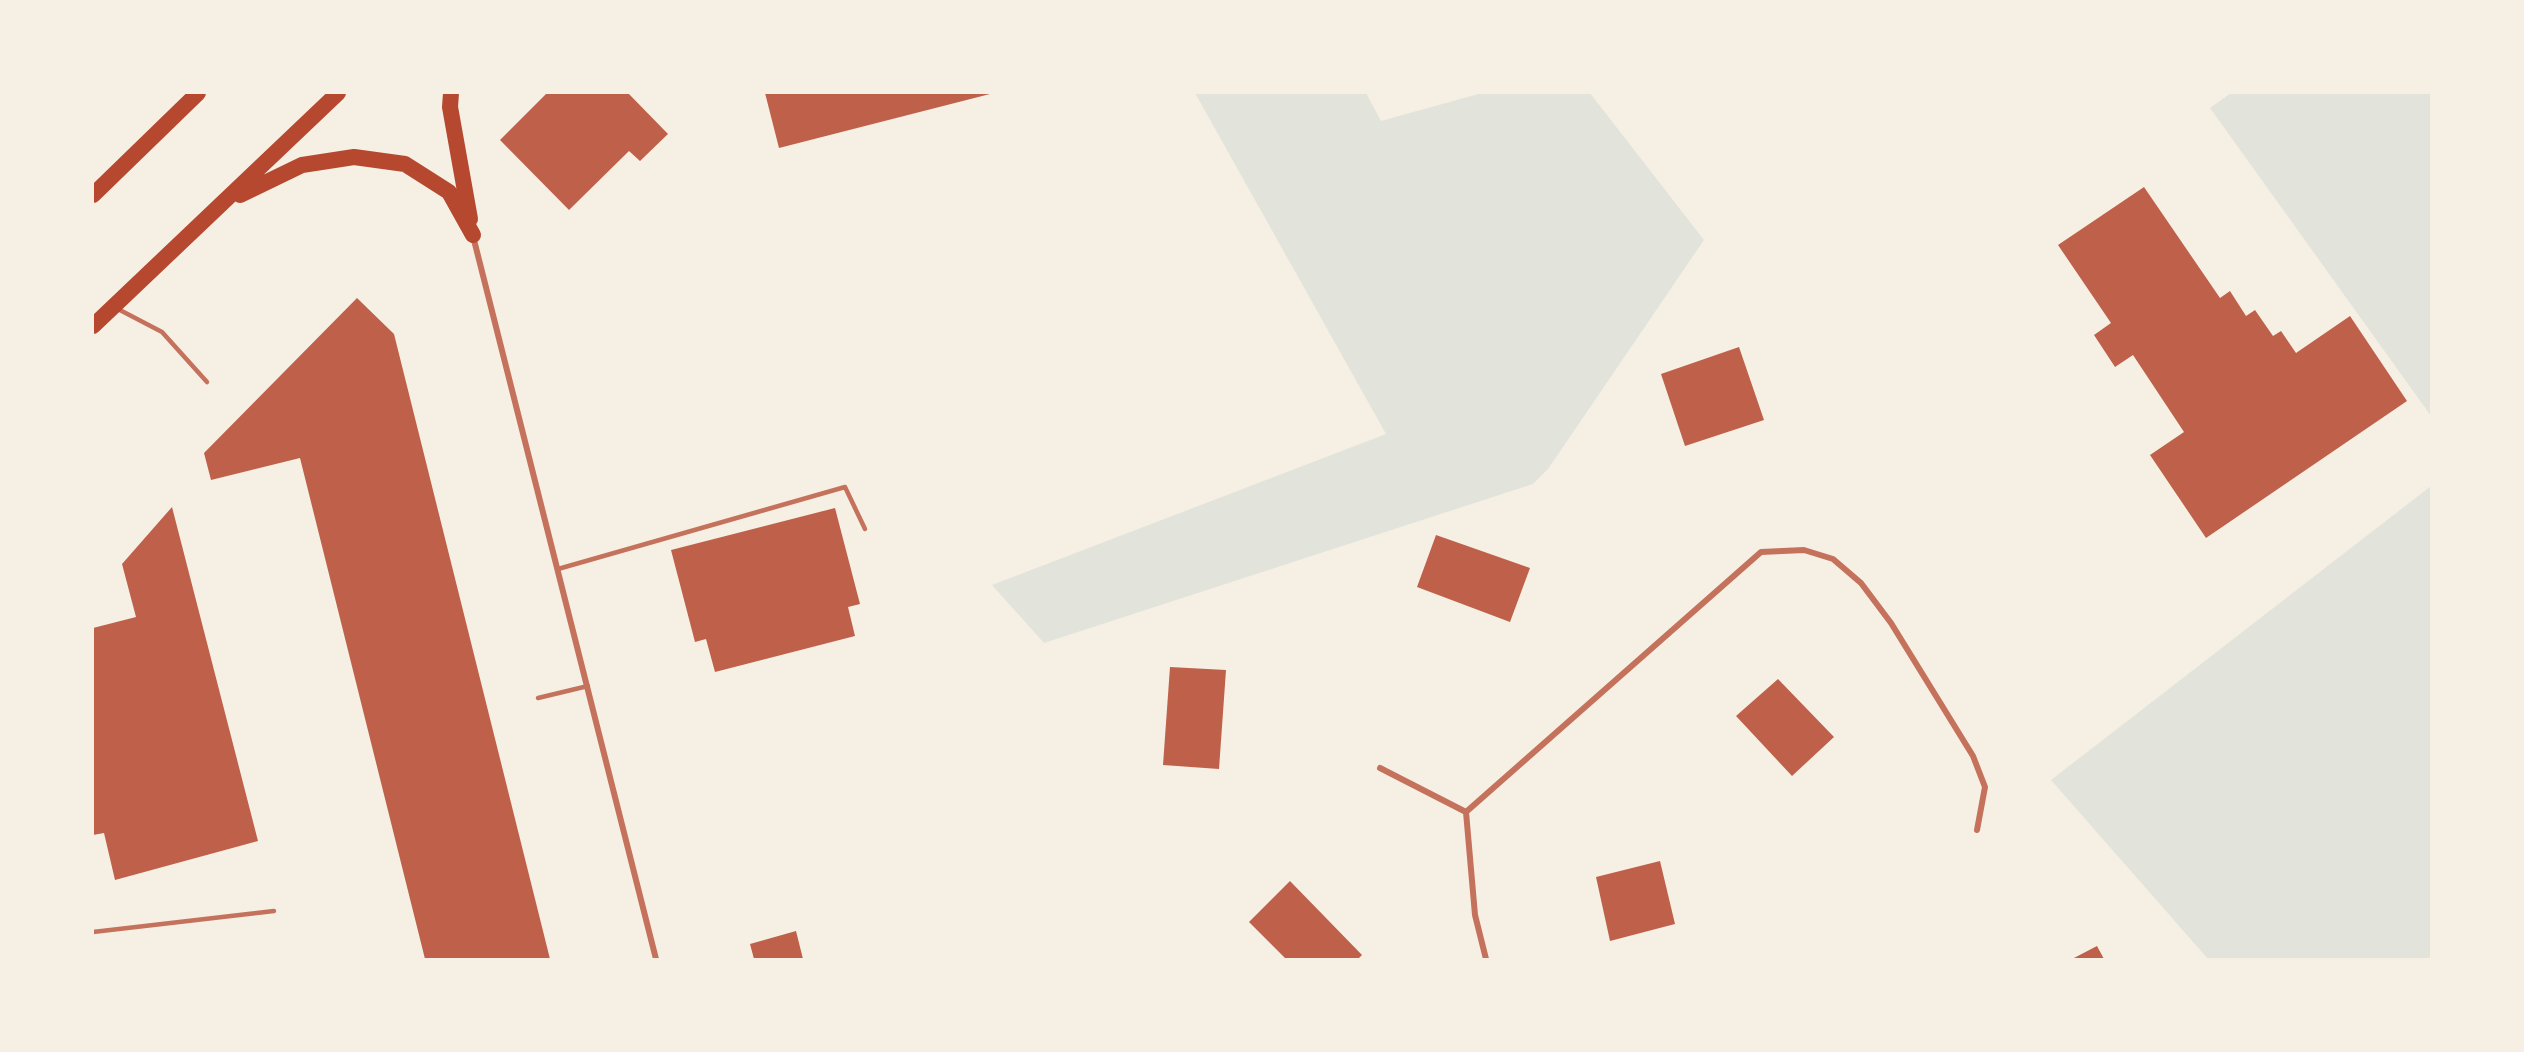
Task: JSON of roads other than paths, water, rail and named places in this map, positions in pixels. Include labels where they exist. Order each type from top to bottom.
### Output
[{"type":"highway","points":[[93,195],[198,93]]},
{"type":"highway","points":[[93,326],[226,202],[338,93]]},
{"type":"highway","points":[[451,93],[450,107],[473,235]]},
{"type":"highway","points":[[226,202],[302,165],[354,157],[405,164],[449,192],[473,235]]},
{"type":"street","points":[[473,235],[656,957]]},
{"type":"street","points":[[1466,812],[1761,552],[1804,550],[1833,559],[1861,583],[1891,623],[1962,737],[1973,756],[1985,787],[1977,830]]},
{"type":"street","points":[[1380,768],[1466,812]]},
{"type":"street","points":[[1466,812],[1475,915],[1486,959]]},
{"type":"lane","points":[[114,307],[162,332],[207,382]]},
{"type":"lane","points":[[558,569],[846,487],[865,529]]},
{"type":"lane","points":[[538,698],[588,686]]},
{"type":"lane","points":[[93,932],[274,911]]}]
